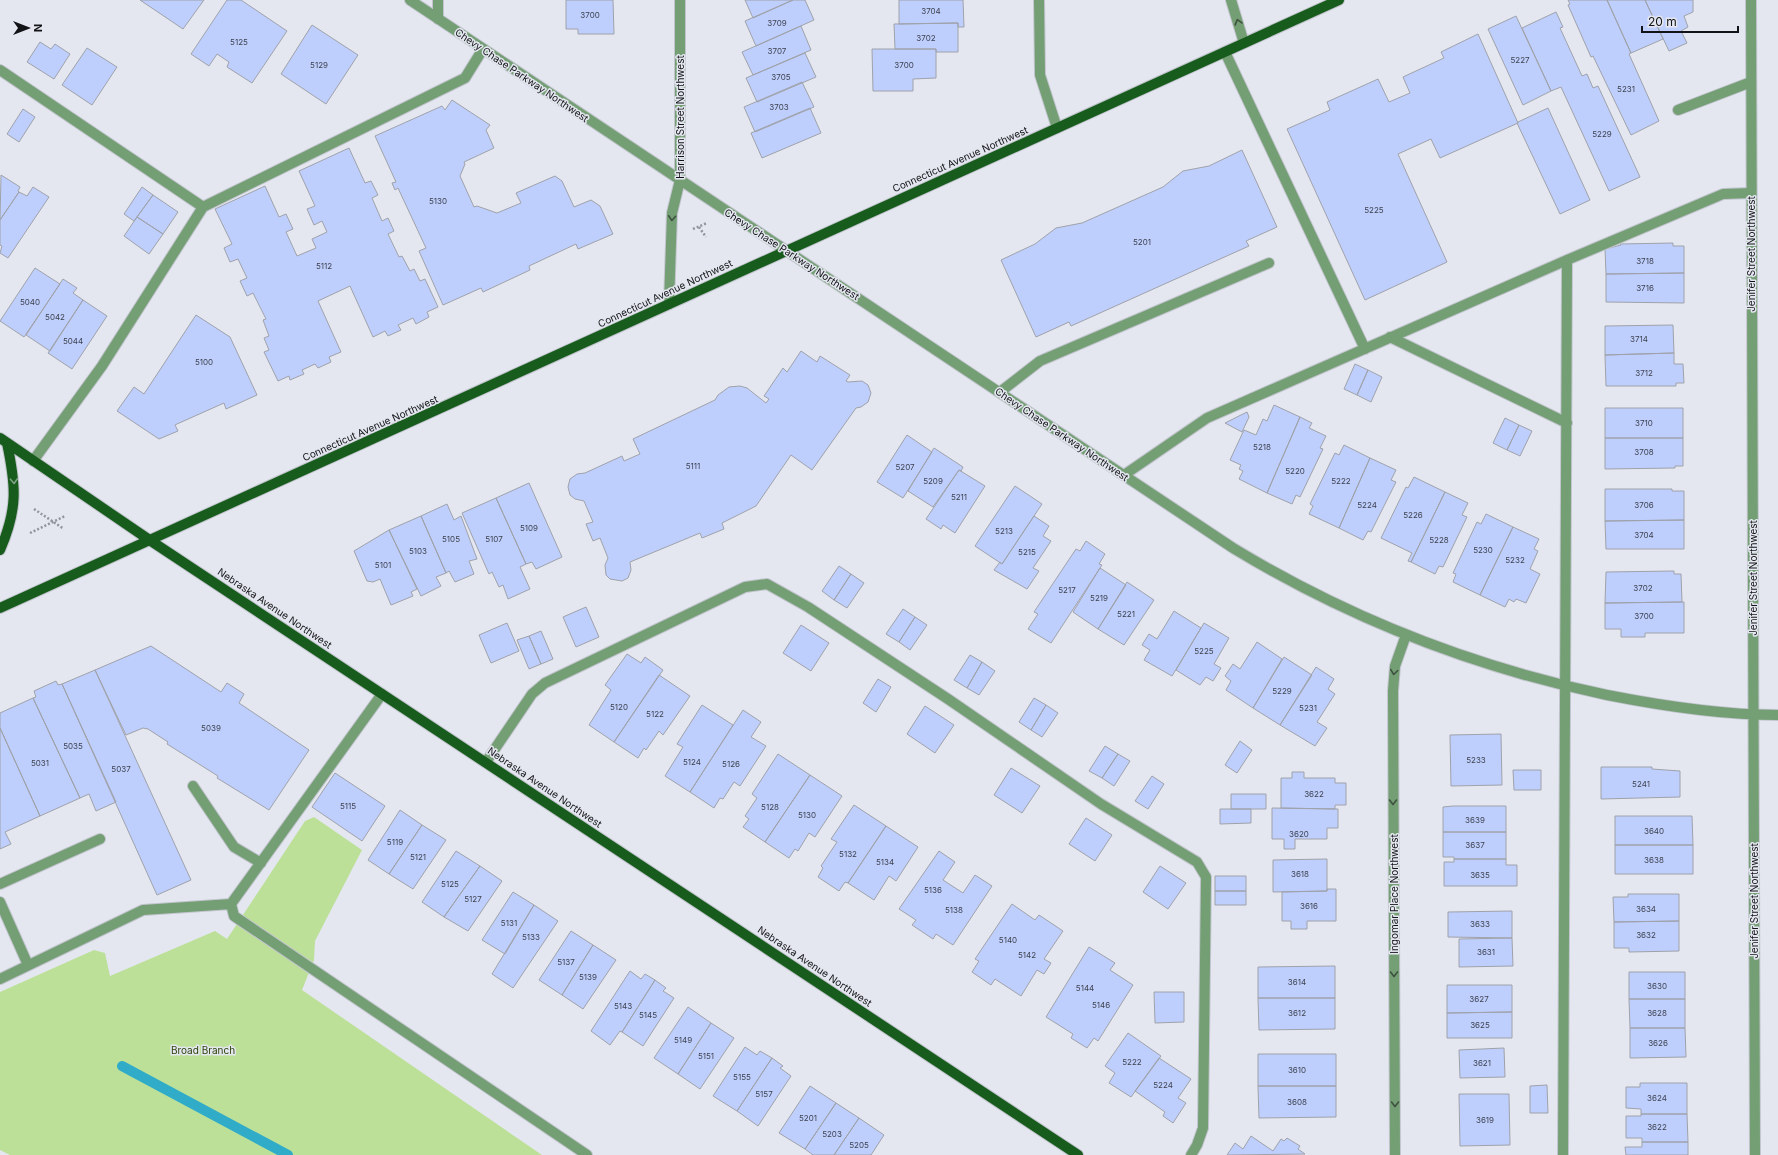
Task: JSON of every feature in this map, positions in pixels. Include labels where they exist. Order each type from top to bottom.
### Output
[{"type":"main road","name":"Connecticut Avenue Northwest","points":[[0,608],[151,541],[787,250],[1339,0]]},
{"type":"main road","name":"Nebraska Avenue Northwest","points":[[3,440],[151,541],[1078,1155]]},
{"type":"main road","points":[[0,550],[10,527],[15,502],[14,476],[3,440]]},
{"type":"street","name":"Chevy Chase Parkway Northwest","points":[[410,0],[1124,475],[1265,567],[1330,602],[1406,635],[1487,665],[1566,685],[1659,704],[1754,715],[1778,715]]},
{"type":"street","points":[[438,0],[438,19]]},
{"type":"street","name":"Harrison Street Northwest","points":[[669,304],[672,214],[680,180],[680,0]]},
{"type":"street","points":[[1040,0],[1040,74],[1057,128]]},
{"type":"street","points":[[1231,0],[1244,43]]},
{"type":"street","name":"Jenifer Street Northwest","points":[[1751,0],[1755,1155]]},
{"type":"street","points":[[33,460],[102,366],[203,207],[465,78],[483,49]]},
{"type":"street","points":[[1224,52],[1365,349]]},
{"type":"street","points":[[0,70],[203,207]]},
{"type":"street","points":[[1678,110],[1751,82]]},
{"type":"street","points":[[1124,475],[1207,418],[1567,260],[1723,194],[1751,193]]},
{"type":"street","points":[[1563,1155],[1567,260]]},
{"type":"street","points":[[1000,392],[1040,361],[1269,263]]},
{"type":"street","points":[[1390,337],[1567,423]]},
{"type":"street","points":[[486,762],[532,694],[545,683],[745,586],[766,584],[801,603],[948,699],[1101,804],[1197,862],[1206,877],[1203,1128],[1197,1145],[1191,1155]]},
{"type":"street","name":"Ingomar Place Northwest","points":[[1395,1155],[1393,691],[1395,666],[1406,635]]},
{"type":"street","points":[[0,979],[143,910],[231,904],[382,694]]},
{"type":"street","points":[[192,786],[234,847],[261,863]]},
{"type":"street","points":[[0,884],[100,839]]},
{"type":"street","points":[[0,902],[28,965]]},
{"type":"street","points":[[231,904],[234,916],[587,1155]]},
{"type":"path","points":[[688,232],[709,222]]},
{"type":"path","points":[[699,227],[706,237]]},
{"type":"path","points":[[34,509],[64,529]]},
{"type":"path","points":[[26,535],[65,516]]},
{"type":"green space","name":"Broad Branch","points":[[314,817],[362,850],[315,941],[314,960],[302,990],[542,1155],[10,1155],[0,1150],[0,992],[94,950],[105,953],[110,976],[215,931],[227,939],[305,821]]},
{"type":"building","points":[[140,0],[204,0],[183,29]]},
{"type":"building","points":[[227,0],[241,0],[287,31],[252,83],[227,67],[229,62],[217,54],[209,66],[191,54]]},
{"type":"building","points":[[566,0],[613,0],[614,34],[578,34],[578,29],[566,29]]},
{"type":"building","points":[[745,0],[793,0],[753,18]]},
{"type":"building","points":[[793,0],[805,0],[814,20],[756,46],[745,21]]},
{"type":"building","points":[[899,0],[963,0],[964,27],[958,27],[958,23],[899,24]]},
{"type":"building","points":[[1568,0],[1607,0],[1659,121],[1631,135],[1593,56],[1591,57],[1568,5],[1570,4]]},
{"type":"building","points":[[1607,0],[1645,0],[1663,39],[1631,53]]},
{"type":"building","points":[[1645,0],[1693,0],[1693,12],[1684,16],[1688,27],[1681,31],[1687,43],[1669,51]]},
{"type":"building","points":[[1556,12],[1563,27],[1560,28],[1582,76],[1587,74],[1593,88],[1598,86],[1640,177],[1609,191],[1561,87],[1551,91],[1522,28]]},
{"type":"building","points":[[1516,16],[1551,91],[1523,105],[1488,29]]},
{"type":"building","points":[[958,23],[958,52],[936,52],[936,49],[895,49],[894,24]]},
{"type":"building","points":[[312,25],[358,55],[326,104],[281,74]]},
{"type":"building","points":[[801,26],[811,50],[753,75],[742,52]]},
{"type":"building","points":[[1478,34],[1518,123],[1440,158],[1431,139],[1398,154],[1447,262],[1365,300],[1287,129],[1330,110],[1327,102],[1378,79],[1389,102],[1410,93],[1403,77],[1444,58],[1441,52]]},
{"type":"building","points":[[40,42],[51,49],[55,44],[70,54],[54,79],[27,62]]},
{"type":"building","points":[[87,48],[117,67],[92,105],[62,85]]},
{"type":"building","points":[[872,49],[936,49],[936,78],[913,79],[913,91],[873,91]]},
{"type":"building","points":[[805,53],[816,77],[757,102],[746,78]]},
{"type":"building","points":[[802,82],[814,107],[755,132],[744,107]]},
{"type":"building","points":[[452,100],[490,125],[486,130],[494,148],[464,162],[465,164],[460,176],[474,207],[477,206],[497,213],[521,203],[516,193],[555,176],[562,181],[574,207],[591,200],[600,206],[613,234],[578,249],[576,244],[529,266],[530,270],[483,292],[481,288],[443,305],[419,251],[426,248],[398,188],[395,190],[392,183],[396,182],[375,136],[442,106],[445,110]]},
{"type":"building","points":[[810,108],[821,133],[762,158],[751,133]]},
{"type":"building","points":[[1548,108],[1590,200],[1560,214],[1517,123]]},
{"type":"building","points":[[23,109],[35,117],[19,142],[7,134]]},
{"type":"building","points":[[349,148],[365,183],[371,181],[378,195],[372,198],[382,221],[388,218],[394,231],[388,234],[399,257],[402,256],[410,271],[414,269],[420,281],[425,279],[438,307],[427,312],[429,317],[416,324],[413,318],[398,325],[401,330],[388,336],[385,331],[373,337],[350,286],[318,301],[341,352],[329,357],[331,362],[318,368],[315,364],[302,370],[304,374],[290,380],[289,376],[278,381],[264,352],[269,350],[264,338],[269,336],[263,320],[266,319],[253,293],[247,296],[240,281],[247,278],[238,259],[230,262],[224,248],[232,244],[215,209],[265,186],[279,217],[286,214],[293,229],[286,232],[297,256],[316,248],[312,239],[327,232],[322,221],[314,225],[307,209],[315,206],[299,171]]},
{"type":"building","points":[[1242,150],[1277,227],[1246,241],[1249,246],[1071,326],[1069,322],[1036,337],[1001,260],[1035,244],[1056,228],[1082,223],[1163,187],[1183,171],[1209,166]]},
{"type":"building","points":[[1,175],[20,187],[19,192],[0,220]]},
{"type":"building","points":[[33,187],[49,197],[8,258],[0,253],[2,246],[0,245],[0,220],[19,192],[27,196]]},
{"type":"building","points":[[142,187],[153,195],[134,221],[124,214]]},
{"type":"building","points":[[153,195],[178,212],[163,234],[137,217]]},
{"type":"building","points":[[137,217],[163,234],[149,254],[124,236]]},
{"type":"building","points":[[1673,243],[1673,246],[1684,246],[1684,273],[1606,274],[1605,249],[1621,245],[1620,244]]},
{"type":"building","points":[[35,268],[60,284],[24,337],[0,321]]},
{"type":"building","points":[[1684,273],[1684,303],[1606,302],[1606,274]]},
{"type":"building","points":[[63,279],[77,288],[73,293],[83,300],[50,351],[26,335]]},
{"type":"building","points":[[83,300],[107,316],[72,369],[48,353]]},
{"type":"building","points":[[196,315],[230,337],[257,395],[226,409],[224,403],[177,424],[175,425],[178,431],[159,439],[117,411],[134,387],[144,394]]},
{"type":"building","points":[[1673,325],[1674,353],[1605,355],[1605,326]]},
{"type":"building","points":[[801,351],[817,362],[820,356],[850,375],[846,381],[848,382],[862,381],[868,385],[871,393],[868,402],[861,407],[856,408],[812,470],[791,455],[756,506],[722,523],[724,529],[702,538],[700,533],[630,562],[631,570],[628,578],[622,581],[610,579],[606,575],[605,565],[608,558],[600,538],[593,541],[586,524],[593,522],[584,501],[575,499],[570,495],[568,487],[570,479],[577,474],[585,473],[622,456],[624,461],[640,454],[633,439],[715,400],[718,395],[729,387],[740,386],[747,388],[766,403],[769,399],[764,396],[783,368],[787,372]]},
{"type":"building","points":[[1674,353],[1674,364],[1683,364],[1684,383],[1676,383],[1676,386],[1606,386],[1605,355]]},
{"type":"building","points":[[1355,364],[1368,370],[1357,395],[1344,389]]},
{"type":"building","points":[[1368,370],[1382,377],[1371,402],[1357,395]]},
{"type":"building","points":[[1274,405],[1300,417],[1267,493],[1239,479],[1243,471],[1239,469],[1241,465],[1230,460],[1244,430],[1256,435],[1263,419],[1267,421]]},
{"type":"building","points":[[1605,408],[1683,408],[1683,438],[1605,438]]},
{"type":"building","points":[[1247,412],[1249,417],[1242,432],[1225,423]]},
{"type":"building","points":[[1300,417],[1312,423],[1309,428],[1326,436],[1320,448],[1323,449],[1300,497],[1296,495],[1292,504],[1267,493]]},
{"type":"building","points":[[1505,418],[1519,425],[1507,450],[1493,443]]},
{"type":"building","points":[[1519,425],[1532,431],[1520,456],[1507,450]]},
{"type":"building","points":[[907,435],[932,452],[903,498],[877,482]]},
{"type":"building","points":[[1605,438],[1683,438],[1683,466],[1675,466],[1675,468],[1605,469]]},
{"type":"building","points":[[1344,445],[1370,458],[1339,528],[1309,514],[1313,506],[1310,504],[1335,453],[1339,455]]},
{"type":"building","points":[[934,448],[963,467],[961,471],[959,470],[933,507],[908,491]]},
{"type":"building","points":[[1370,458],[1396,470],[1391,480],[1396,482],[1371,532],[1368,531],[1363,540],[1339,528]]},
{"type":"building","points":[[959,470],[985,486],[955,533],[943,525],[941,529],[926,519]]},
{"type":"building","points":[[1414,477],[1445,492],[1411,562],[1408,561],[1412,553],[1381,538],[1406,487],[1408,488]]},
{"type":"building","points":[[529,483],[562,557],[536,569],[532,562],[526,564],[496,498]]},
{"type":"building","points":[[1015,486],[1042,504],[1002,564],[975,546]]},
{"type":"building","points":[[1605,489],[1672,489],[1672,491],[1684,491],[1684,520],[1605,521]]},
{"type":"building","points":[[1445,492],[1468,503],[1462,515],[1467,517],[1443,567],[1439,566],[1435,574],[1411,562]]},
{"type":"building","points":[[496,498],[526,564],[520,567],[530,589],[508,599],[503,585],[499,587],[492,572],[489,574],[462,513]]},
{"type":"building","points":[[447,504],[454,520],[461,516],[477,559],[469,561],[474,574],[455,582],[449,571],[446,573],[421,516]]},
{"type":"building","points":[[1486,514],[1513,527],[1480,595],[1453,582],[1456,574],[1453,573],[1477,522],[1481,524]]},
{"type":"building","points":[[421,516],[446,573],[436,577],[441,586],[421,596],[389,530]]},
{"type":"building","points":[[1034,516],[1049,526],[1043,536],[1051,541],[1033,568],[1039,571],[1027,589],[994,570],[1000,562],[1002,564]]},
{"type":"building","points":[[1684,520],[1684,549],[1606,549],[1605,521]]},
{"type":"building","points":[[1513,527],[1539,539],[1534,549],[1538,551],[1530,569],[1540,574],[1526,603],[1516,599],[1514,602],[1509,599],[1505,607],[1480,595]]},
{"type":"building","points":[[389,530],[417,589],[411,592],[413,596],[391,605],[380,579],[373,582],[367,581],[354,551]]},
{"type":"building","points":[[1086,541],[1105,554],[1099,564],[1102,565],[1051,643],[1028,629],[1038,614],[1034,612],[1076,549],[1080,551]]},
{"type":"building","points":[[839,566],[851,574],[834,600],[822,591]]},
{"type":"building","points":[[1100,568],[1126,585],[1098,629],[1073,612]]},
{"type":"building","points":[[1674,571],[1674,574],[1681,574],[1682,602],[1605,603],[1606,572]]},
{"type":"building","points":[[851,574],[864,583],[847,608],[834,600]]},
{"type":"building","points":[[1127,582],[1154,600],[1124,645],[1098,629]]},
{"type":"building","points":[[1684,602],[1684,633],[1645,633],[1645,637],[1621,637],[1621,629],[1605,629],[1605,603]]},
{"type":"building","points":[[586,607],[599,637],[576,647],[563,617]]},
{"type":"building","points":[[903,609],[915,617],[899,642],[886,634]]},
{"type":"building","points":[[1174,611],[1201,628],[1172,676],[1144,660],[1150,650],[1142,645],[1149,634],[1157,639]]},
{"type":"building","points":[[915,617],[927,625],[910,650],[899,642]]},
{"type":"building","points":[[507,623],[519,651],[491,663],[479,635]]},
{"type":"building","points":[[1204,623],[1229,638],[1214,664],[1221,668],[1213,681],[1206,677],[1200,685],[1176,670]]},
{"type":"building","points":[[801,625],[829,643],[811,671],[783,653]]},
{"type":"building","points":[[541,631],[553,659],[541,664],[529,636]]},
{"type":"building","points":[[529,636],[541,664],[529,669],[517,640]]},
{"type":"building","points":[[1257,642],[1282,659],[1253,708],[1226,690],[1231,681],[1225,676],[1233,664],[1240,669]]},
{"type":"building","points":[[151,646],[221,692],[227,683],[244,694],[239,703],[309,750],[269,810],[217,778],[218,776],[167,744],[168,742],[148,729],[143,728],[126,735],[95,670]]},
{"type":"building","points":[[627,654],[641,663],[645,657],[663,670],[614,742],[589,725],[611,690],[605,685]]},
{"type":"building","points":[[970,655],[982,662],[967,688],[954,680]]},
{"type":"building","points":[[1284,657],[1312,675],[1280,725],[1253,708]]},
{"type":"building","points":[[982,662],[995,671],[979,695],[967,688]]},
{"type":"building","points":[[1316,667],[1334,679],[1328,689],[1335,694],[1317,722],[1327,728],[1315,746],[1280,725]]},
{"type":"building","points":[[95,670],[191,880],[157,895],[62,684]]},
{"type":"building","points":[[659,675],[690,696],[663,735],[659,731],[646,750],[644,748],[638,758],[614,742]]},
{"type":"building","points":[[878,679],[891,687],[876,712],[863,703]]},
{"type":"building","points":[[56,681],[58,685],[62,684],[116,802],[96,811],[89,794],[80,798],[33,698],[36,697],[34,691]]},
{"type":"building","points":[[33,698],[80,798],[40,816],[0,728],[0,713]]},
{"type":"building","points":[[1034,698],[1046,705],[1031,730],[1019,722]]},
{"type":"building","points":[[702,705],[733,725],[690,792],[665,776],[683,747],[677,744]]},
{"type":"building","points":[[1046,705],[1058,713],[1042,737],[1031,730]]},
{"type":"building","points":[[925,706],[954,725],[935,753],[907,734]]},
{"type":"building","points":[[743,710],[761,722],[751,737],[766,746],[740,786],[734,782],[723,799],[720,798],[714,808],[690,792]]},
{"type":"building","points":[[0,728],[40,816],[5,832],[11,844],[0,849]]},
{"type":"building","points":[[1501,734],[1502,785],[1451,786],[1450,735]]},
{"type":"building","points":[[1240,741],[1252,750],[1237,773],[1225,765]]},
{"type":"building","points":[[1105,746],[1118,754],[1102,778],[1089,771]]},
{"type":"building","points":[[778,754],[810,775],[765,842],[743,827],[749,819],[745,816],[757,798],[752,794]]},
{"type":"building","points":[[1118,754],[1130,761],[1114,786],[1102,778]]},
{"type":"building","points":[[1601,767],[1652,767],[1652,769],[1680,771],[1680,797],[1601,799]]},
{"type":"building","points":[[1011,768],[1040,786],[1022,813],[994,795]]},
{"type":"building","points":[[1513,770],[1541,770],[1541,790],[1514,790]]},
{"type":"building","points":[[1292,772],[1304,772],[1304,778],[1335,778],[1335,783],[1346,783],[1346,805],[1335,805],[1335,809],[1281,808],[1281,778],[1292,778]]},
{"type":"building","points":[[335,773],[385,806],[362,841],[312,807]]},
{"type":"building","points":[[810,775],[842,796],[815,837],[809,833],[798,851],[795,849],[789,858],[765,842]]},
{"type":"building","points":[[1152,776],[1164,784],[1148,809],[1135,801]]},
{"type":"building","points":[[1231,794],[1266,794],[1266,809],[1231,809]]},
{"type":"building","points":[[854,805],[886,826],[848,883],[845,882],[839,891],[818,877],[823,868],[821,866],[837,842],[831,839]]},
{"type":"building","points":[[1506,806],[1506,832],[1443,832],[1443,807]]},
{"type":"building","points":[[1272,808],[1338,809],[1338,828],[1327,828],[1327,839],[1295,839],[1295,849],[1284,849],[1284,839],[1272,839]]},
{"type":"building","points":[[1220,809],[1251,809],[1251,823],[1220,824]]},
{"type":"building","points":[[400,810],[422,825],[389,874],[368,860]]},
{"type":"building","points":[[1615,816],[1692,816],[1693,845],[1615,845]]},
{"type":"building","points":[[1086,818],[1112,835],[1095,861],[1069,844]]},
{"type":"building","points":[[422,825],[446,840],[413,889],[389,874]]},
{"type":"building","points":[[886,826],[918,847],[896,881],[889,876],[874,900],[848,883]]},
{"type":"building","points":[[1443,832],[1506,832],[1506,859],[1454,859],[1454,857],[1443,857]]},
{"type":"building","points":[[1615,845],[1693,845],[1693,874],[1615,874]]},
{"type":"building","points":[[456,851],[480,866],[444,917],[422,902]]},
{"type":"building","points":[[939,851],[955,862],[943,880],[963,893],[975,875],[992,886],[953,945],[936,934],[933,939],[912,925],[916,920],[899,909]]},
{"type":"building","points":[[1327,859],[1327,891],[1273,892],[1273,860]]},
{"type":"building","points":[[1454,859],[1506,859],[1506,865],[1517,865],[1517,886],[1444,886],[1444,862],[1454,862]]},
{"type":"building","points":[[480,866],[502,881],[468,931],[444,917]]},
{"type":"building","points":[[1160,866],[1186,883],[1168,909],[1143,892]]},
{"type":"building","points":[[1215,876],[1246,876],[1246,891],[1215,891]]},
{"type":"building","points":[[1327,889],[1336,889],[1336,921],[1307,921],[1307,929],[1291,929],[1291,921],[1282,921],[1282,892],[1327,891]]},
{"type":"building","points":[[1215,891],[1246,891],[1246,905],[1215,905]]},
{"type":"building","points":[[513,892],[534,905],[505,954],[482,940]]},
{"type":"building","points":[[1628,894],[1679,894],[1679,921],[1614,922],[1613,897],[1628,897]]},
{"type":"building","points":[[1012,904],[1035,920],[1039,915],[1063,931],[1044,959],[1051,963],[1044,974],[1037,970],[1021,996],[995,979],[991,985],[972,972],[979,961],[975,959]]},
{"type":"building","points":[[534,905],[558,921],[513,988],[492,974]]},
{"type":"building","points":[[1512,911],[1512,938],[1448,937],[1448,912]]},
{"type":"building","points":[[1679,921],[1679,951],[1629,952],[1629,948],[1614,948],[1614,922]]},
{"type":"building","points":[[571,931],[593,945],[562,995],[539,980]]},
{"type":"building","points":[[1512,938],[1513,966],[1459,967],[1459,939]]},
{"type":"building","points":[[593,945],[616,960],[583,1009],[562,995]]},
{"type":"building","points":[[1089,947],[1115,963],[1110,970],[1133,985],[1098,1041],[1094,1038],[1087,1048],[1071,1038],[1073,1034],[1046,1017]]},
{"type":"building","points":[[1335,966],[1335,998],[1258,998],[1258,967]]},
{"type":"building","points":[[630,971],[641,979],[645,974],[655,980],[622,1032],[620,1031],[610,1045],[591,1031]]},
{"type":"building","points":[[1629,972],[1685,972],[1685,999],[1629,999]]},
{"type":"building","points":[[655,980],[666,988],[663,991],[674,998],[643,1046],[622,1032]]},
{"type":"building","points":[[1447,985],[1512,985],[1512,1012],[1447,1013]]},
{"type":"building","points":[[1154,992],[1184,992],[1184,1022],[1155,1023]]},
{"type":"building","points":[[1258,998],[1335,998],[1335,1029],[1259,1030]]},
{"type":"building","points":[[1629,999],[1685,999],[1685,1028],[1630,1028]]},
{"type":"building","points":[[688,1007],[711,1023],[678,1074],[654,1058]]},
{"type":"building","points":[[1512,1012],[1512,1038],[1447,1038],[1447,1013]]},
{"type":"building","points":[[711,1023],[734,1038],[700,1089],[678,1074]]},
{"type":"building","points":[[1630,1028],[1685,1028],[1686,1057],[1630,1058]]},
{"type":"building","points":[[1128,1033],[1161,1056],[1131,1097],[1109,1083],[1115,1073],[1105,1066]]},
{"type":"building","points":[[745,1047],[757,1055],[760,1051],[772,1058],[737,1111],[713,1096]]},
{"type":"building","points":[[1504,1048],[1505,1077],[1460,1078],[1459,1050]]},
{"type":"building","points":[[1258,1054],[1336,1054],[1336,1086],[1258,1086]]},
{"type":"building","points":[[772,1058],[783,1066],[780,1068],[791,1076],[758,1126],[737,1111]]},
{"type":"building","points":[[1159,1058],[1191,1079],[1178,1098],[1186,1103],[1173,1123],[1163,1116],[1165,1112],[1135,1091]]},
{"type":"building","points":[[1640,1083],[1687,1083],[1687,1114],[1641,1114],[1641,1109],[1626,1108],[1626,1087],[1640,1087]]},
{"type":"building","points":[[1547,1085],[1548,1113],[1530,1113],[1530,1086]]},
{"type":"building","points":[[810,1086],[836,1103],[805,1149],[779,1133]]},
{"type":"building","points":[[1258,1086],[1336,1086],[1336,1117],[1259,1118]]},
{"type":"building","points":[[1459,1094],[1509,1094],[1510,1145],[1460,1146]]},
{"type":"building","points":[[836,1103],[859,1118],[834,1155],[813,1155],[805,1149]]},
{"type":"building","points":[[1641,1114],[1687,1114],[1688,1142],[1642,1142],[1642,1138],[1626,1138],[1626,1116],[1641,1116]]},
{"type":"building","points":[[859,1118],[884,1135],[871,1155],[834,1155]]},
{"type":"building","points":[[1251,1136],[1273,1151],[1281,1139],[1284,1141],[1287,1138],[1300,1146],[1298,1149],[1305,1154],[1227,1155],[1235,1143],[1243,1149]]},
{"type":"building","points":[[1642,1142],[1688,1142],[1688,1155],[1626,1155],[1625,1147],[1642,1147]]},
{"type":"waterway","name":"Broad Branch","points":[[122,1066],[288,1155]]}]
